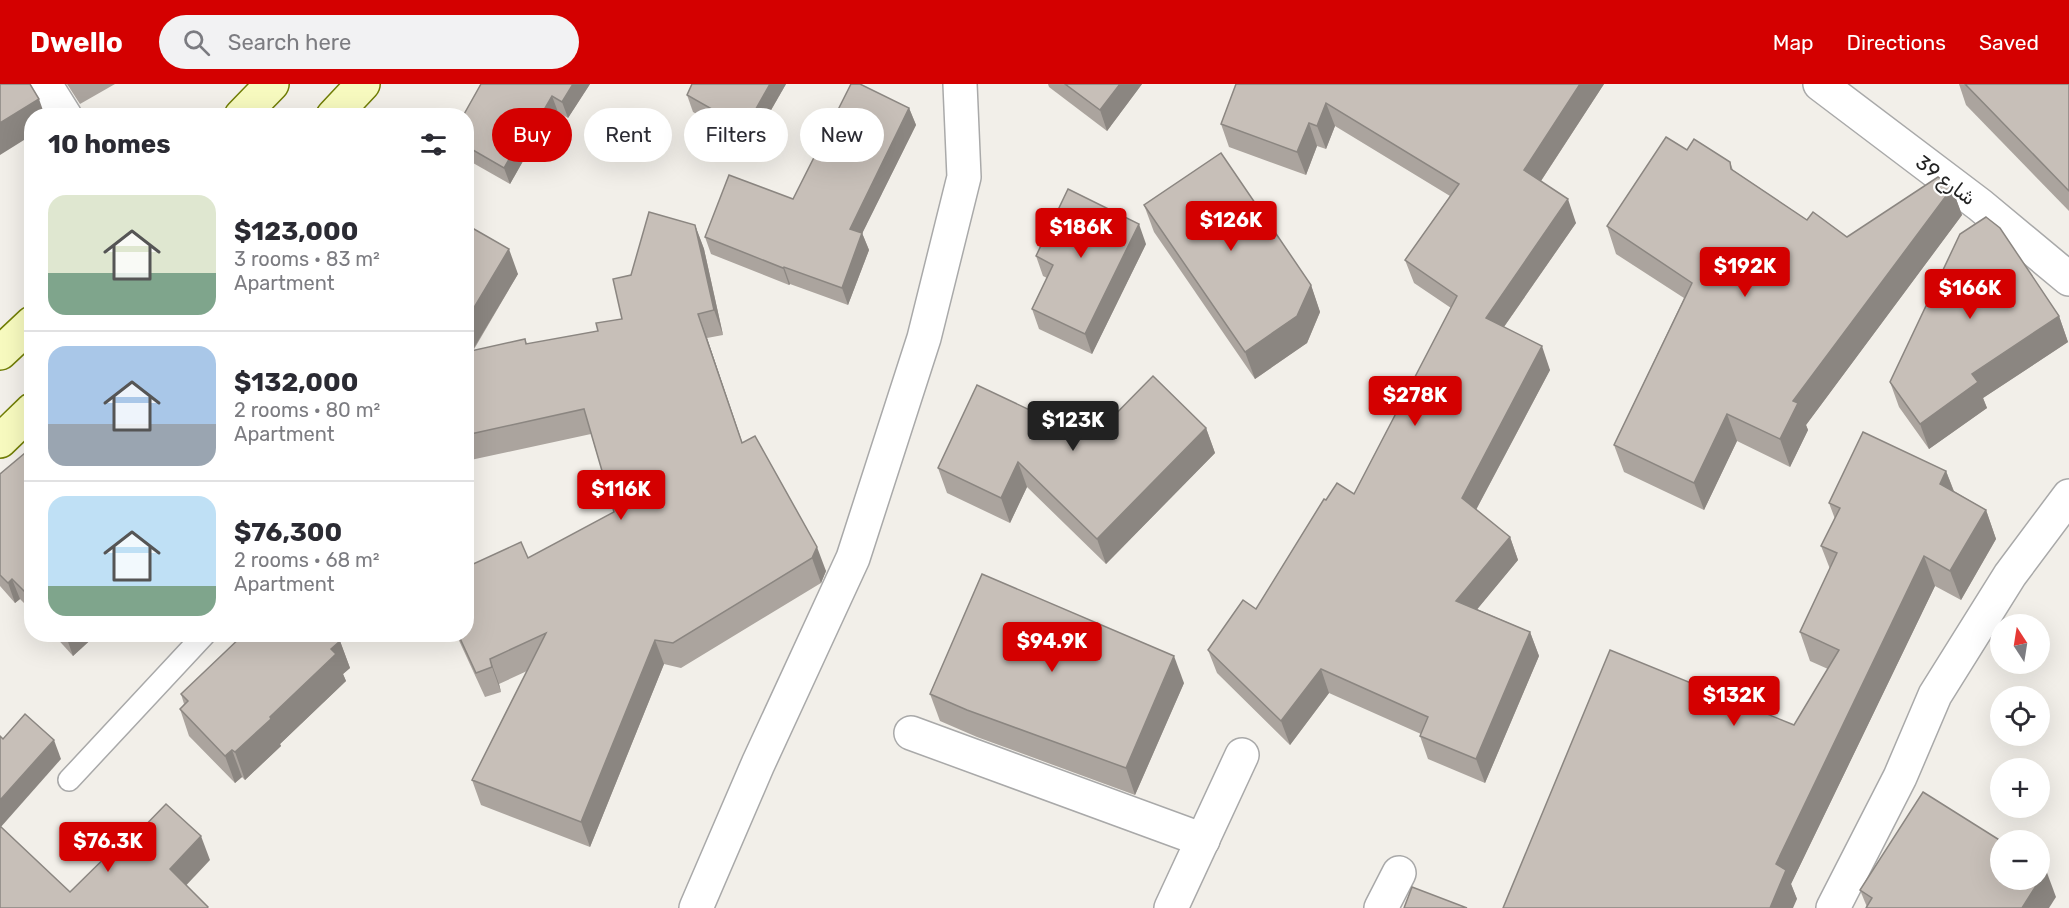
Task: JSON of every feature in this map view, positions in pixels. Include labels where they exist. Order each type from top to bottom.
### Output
[{"type":"main road","points":[[249,108],[272,84]]},
{"type":"main road","points":[[340,108],[363,84]]},
{"type":"main road","points":[[0,353],[24,330]]},
{"type":"main road","points":[[0,441],[24,418]]},
{"type":"street","points":[[45,84],[60,108]]},
{"type":"street","points":[[696,908],[758,764],[854,558],[921,349],[964,177],[960,84]]},
{"type":"street","name":"شارع 39","points":[[1820,84],[1980,205],[2069,279]]},
{"type":"street","points":[[1833,908],[1900,777],[1935,695],[2010,575],[2069,496]]},
{"type":"street","points":[[911,733],[1203,840]]},
{"type":"street","points":[[1171,908],[1242,755]]},
{"type":"street","points":[[1381,908],[1399,873]]},
{"type":"lane","points":[[69,780],[198,642]]},
{"type":"building","points":[[0,84],[30,84],[39,99],[0,123]]},
{"type":"building","points":[[481,84],[573,84],[562,102],[552,96],[545,108],[492,108],[492,161],[474,151],[474,108],[468,108]]},
{"type":"building","points":[[692,84],[770,84],[756,108],[710,108],[687,95]]},
{"type":"building","points":[[851,84],[860,84],[909,108],[884,159],[884,108],[839,108]]},
{"type":"building","points":[[1065,84],[1120,84],[1100,110]]},
{"type":"building","points":[[1236,84],[1580,84],[1524,170],[1568,199],[1486,318],[1542,346],[1462,498],[1510,537],[1456,601],[1530,632],[1476,759],[1420,736],[1428,717],[1321,669],[1281,721],[1208,650],[1243,600],[1256,609],[1324,499],[1326,500],[1337,483],[1354,494],[1457,296],[1405,260],[1459,184],[1326,103],[1317,126],[1309,123],[1297,152],[1221,124]]},
{"type":"building","points":[[1965,84],[2069,84],[2069,191]]},
{"type":"building","points":[[1666,137],[1687,150],[1694,139],[1730,162],[1731,169],[1807,220],[1813,212],[1847,237],[1938,177],[1952,188],[1793,401],[1798,403],[1780,439],[1727,414],[1694,483],[1614,445],[1692,283],[1607,226]]},
{"type":"building","points":[[1221,153],[1311,285],[1297,316],[1245,352],[1144,205]]},
{"type":"building","points":[[494,162],[507,162],[504,168]]},
{"type":"building","points":[[812,162],[883,162],[850,229],[862,233],[842,288],[783,268],[705,237],[729,175],[793,199]]},
{"type":"building","points":[[1068,189],[1139,224],[1085,334],[1032,309],[1053,265],[1036,256]]},
{"type":"building","points":[[649,212],[695,225],[714,310],[698,314],[742,443],[755,436],[817,547],[812,558],[673,643],[655,640],[581,822],[472,780],[546,633],[490,659],[492,667],[476,673],[462,642],[474,642],[474,564],[521,542],[528,558],[614,512],[584,409],[474,433],[474,350],[525,339],[526,344],[598,331],[596,323],[622,319],[613,279],[631,275]]},
{"type":"building","points":[[1986,217],[2000,228],[2059,316],[1972,374],[1978,382],[1920,424],[1890,382],[1960,234]]},
{"type":"building","points":[[474,229],[509,249],[474,308]]},
{"type":"building","points":[[1153,376],[1206,428],[1097,539],[1018,462],[1001,498],[938,468],[977,385],[1091,439]]},
{"type":"building","points":[[1863,432],[1946,471],[1940,484],[1986,510],[1950,571],[1924,556],[1776,864],[1786,870],[1770,908],[1503,908],[1610,650],[1794,725],[1839,650],[1800,632],[1837,553],[1821,546],[1840,508],[1829,503]]},
{"type":"building","points":[[24,454],[24,591],[12,579],[8,583],[0,575],[0,474]]},
{"type":"building","points":[[982,574],[1174,656],[1126,768],[967,710],[930,694]]},
{"type":"building","points":[[236,642],[339,642],[331,649],[336,654],[270,717],[271,719],[235,752],[232,750],[225,756],[180,709],[188,701],[181,694]]},
{"type":"building","points":[[25,714],[54,740],[0,800],[0,736],[3,739]]},
{"type":"building","points":[[1923,792],[1990,834],[1990,890],[2033,890],[2022,908],[1866,908],[1872,898],[1860,890]]},
{"type":"building","points":[[166,804],[201,836],[170,869],[207,908],[0,908],[0,826],[70,892],[132,831],[136,835]]},
{"type":"building","points":[[1412,887],[1467,908],[1404,908]]}]
